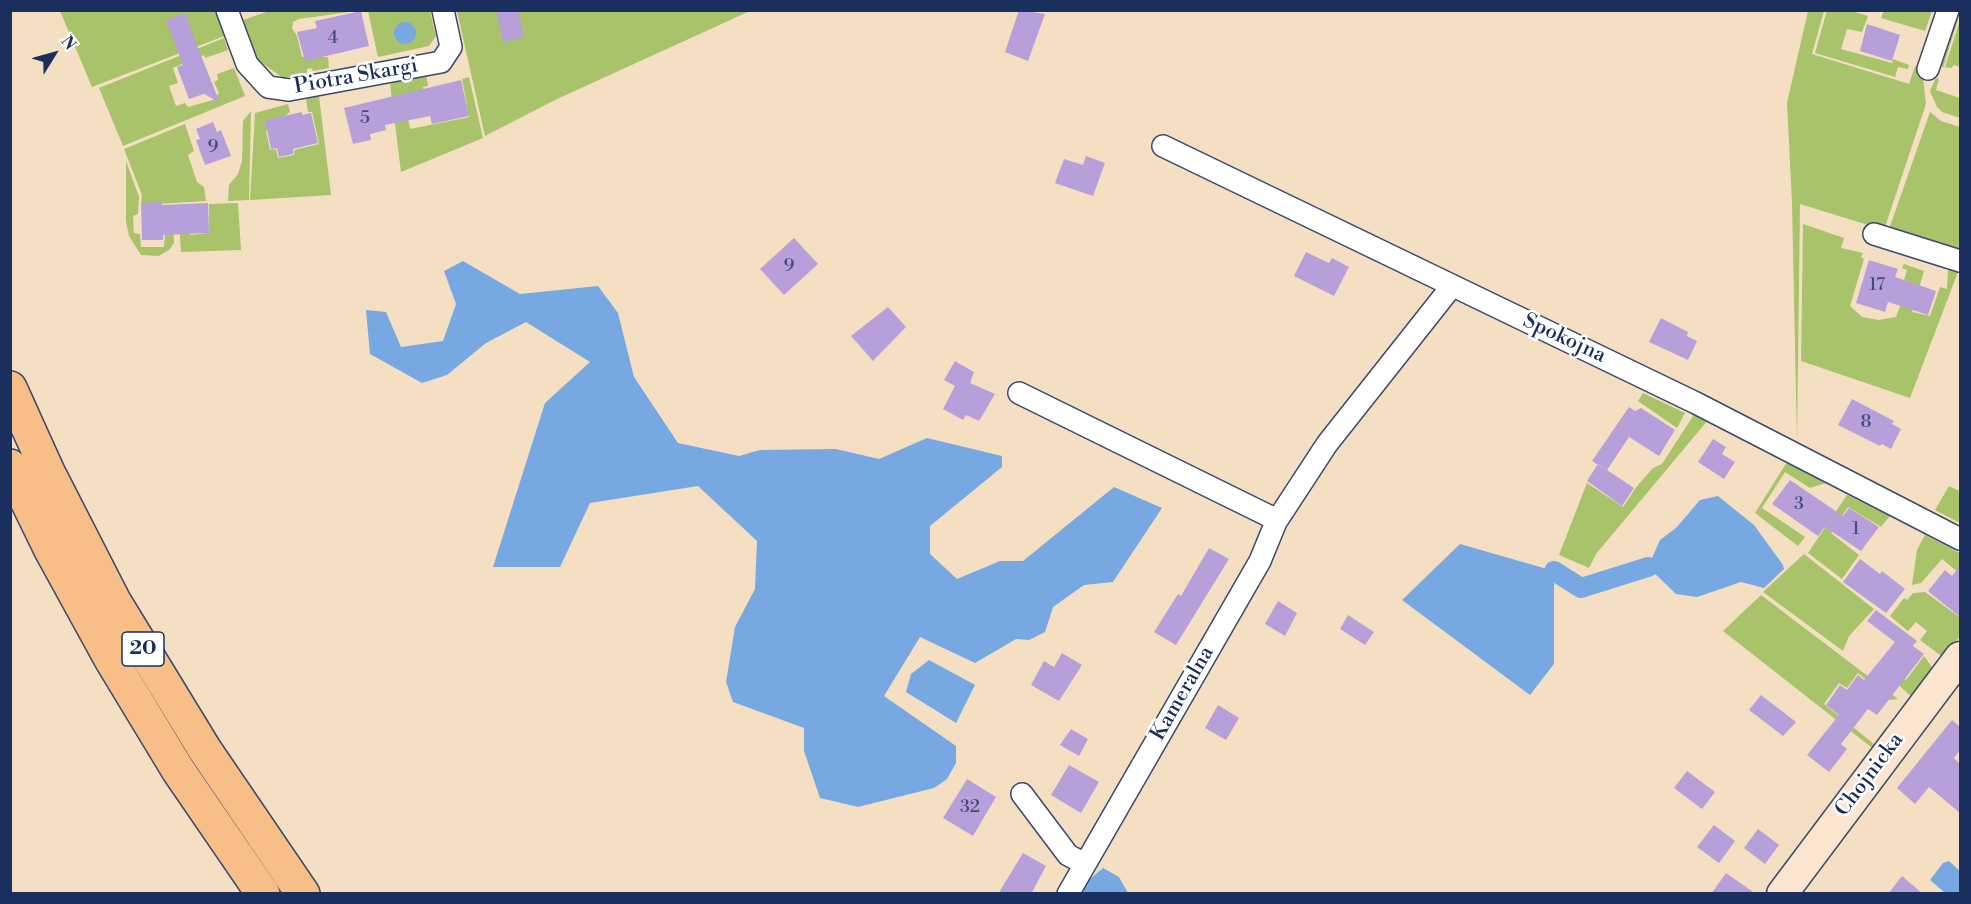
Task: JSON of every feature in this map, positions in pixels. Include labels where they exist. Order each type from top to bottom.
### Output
[{"type":"main road","name":"20","points":[[10,388],[48,472],[114,601],[205,750],[303,894]]},
{"type":"main road","name":"20","points":[[10,466],[46,540],[112,661],[178,770],[263,894]]},
{"type":"street","name":"Piotra Skargi","points":[[227,10],[247,64],[268,87],[289,90],[441,62],[451,47],[442,10]]},
{"type":"street","points":[[1928,69],[1948,10]]},
{"type":"street","name":"Spokojna","points":[[1163,146],[1696,403],[1960,539]]},
{"type":"street","points":[[1874,234],[1960,261]]},
{"type":"street","name":"Kameralna","points":[[1068,894],[1260,561],[1276,522],[1327,444],[1452,286]]},
{"type":"street","points":[[1018,393],[1269,516],[1276,522]]},
{"type":"street","name":"Chojnicka","points":[[1782,894],[1960,657]]},
{"type":"street","points":[[1022,794],[1068,855],[1085,864]]},
{"type":"green space","points":[[1827,10],[1852,11],[1868,16],[1862,32],[1847,29],[1841,49],[1892,63],[1893,59],[1909,65],[1908,69],[1898,67],[1895,77],[1815,53]]},
{"type":"green space","points":[[1884,10],[1932,11],[1925,31],[1881,18]]},
{"type":"green space","points":[[60,11],[218,11],[227,35],[92,87]]},
{"type":"green space","points":[[269,11],[356,11],[299,19],[293,22],[292,28],[297,36],[302,57],[322,53],[323,57],[328,57],[329,68],[313,71],[311,68],[307,69],[307,73],[283,78],[258,60],[243,20]]},
{"type":"green space","points":[[368,11],[430,11],[436,36],[429,46],[378,57]]},
{"type":"green space","points":[[457,11],[750,11],[557,99],[485,136]]},
{"type":"green space","points":[[1808,11],[1824,11],[1812,54],[1909,84],[1915,66],[1922,69],[1926,104],[1884,230],[1800,204],[1797,441],[1792,202],[1787,103]]},
{"type":"green space","points":[[1957,11],[1960,13],[1943,68],[1941,66]]},
{"type":"green space","points":[[1960,20],[1960,67],[1954,65],[1951,68],[1945,67]]},
{"type":"green space","points":[[224,38],[228,50],[205,58],[204,55],[173,68],[178,83],[169,86],[176,106],[185,103],[188,107],[213,100],[219,93],[214,82],[218,80],[217,74],[234,68],[245,96],[123,146],[99,88]]},
{"type":"green space","points":[[426,73],[428,86],[423,87],[424,92],[404,97],[410,129],[469,117],[462,79],[469,77],[483,138],[401,172],[390,84],[397,82],[397,79]]},
{"type":"green space","points":[[1936,78],[1939,79],[1936,90],[1960,98],[1960,118],[1942,112],[1937,107],[1930,91]]},
{"type":"green space","points":[[319,96],[331,195],[250,200],[255,113],[288,104],[290,112],[266,131],[270,150],[276,149],[278,158],[294,155],[294,150],[319,144],[312,112],[308,112],[306,99]]},
{"type":"green space","points":[[251,111],[249,200],[228,201],[229,185],[238,174],[242,161],[243,121]]},
{"type":"green space","points":[[1930,112],[1941,121],[1960,127],[1960,250],[1888,232]]},
{"type":"green space","points":[[185,124],[194,151],[188,155],[197,182],[204,187],[206,201],[141,205],[142,195],[124,149]]},
{"type":"green space","points":[[126,161],[139,197],[138,214],[133,216],[134,233],[140,234],[141,247],[164,247],[172,206],[174,243],[170,249],[159,256],[141,255],[129,236],[126,221]]},
{"type":"green space","points":[[238,203],[241,250],[181,252],[178,208],[188,206],[190,235],[209,233],[209,204]]},
{"type":"green space","points":[[1803,224],[1844,238],[1841,248],[1863,253],[1861,257],[1864,259],[1850,306],[1862,317],[1879,320],[1896,317],[1909,283],[1904,280],[1907,270],[1902,268],[1904,264],[1924,271],[1912,312],[1930,316],[1940,287],[1947,289],[1948,270],[1958,272],[1910,398],[1801,361]]},
{"type":"green space","points":[[1643,393],[1685,413],[1677,428],[1638,401]]},
{"type":"green space","points":[[1695,413],[1708,420],[1596,554],[1589,568],[1559,555],[1587,483],[1623,507],[1653,468],[1662,464]]},
{"type":"green space","points":[[1787,462],[1826,483],[1810,488],[1785,472],[1762,508],[1805,537],[1798,546],[1755,513]]},
{"type":"green space","points":[[1949,486],[1960,491],[1960,523],[1935,510]]},
{"type":"green space","points":[[1847,495],[1890,516],[1881,527],[1848,507],[1831,533],[1859,555],[1842,579],[1808,553]]},
{"type":"green space","points":[[1925,535],[1960,553],[1960,574],[1942,559],[1921,583],[1912,585],[1917,550]]},
{"type":"green space","points":[[1804,554],[1874,609],[1849,636],[1843,651],[1763,592]]},
{"type":"green space","points":[[1925,592],[1958,616],[1960,614],[1960,636],[1944,658],[1920,640],[1927,631],[1916,622],[1908,631],[1890,616],[1904,598],[1907,600],[1913,593]]},
{"type":"green space","points":[[1761,595],[1898,699],[1890,700],[1858,673],[1847,688],[1839,683],[1824,704],[1874,744],[1871,747],[1723,631]]},
{"type":"green space","points":[[1924,656],[1934,670],[1912,697],[1877,666],[1880,661],[1906,680]]},
{"type":"water","points":[[405,22],[413,25],[416,33],[413,41],[405,44],[397,41],[394,33],[397,25]]},
{"type":"water","points":[[463,261],[520,294],[598,286],[618,313],[634,377],[678,443],[739,456],[760,450],[836,449],[879,459],[927,438],[1002,456],[1002,467],[930,526],[930,554],[957,579],[1000,561],[1023,561],[1114,487],[1162,508],[1113,582],[1084,585],[1053,607],[1045,632],[1029,640],[1016,639],[975,663],[920,637],[884,696],[956,746],[956,763],[947,779],[934,788],[858,807],[820,798],[804,751],[804,728],[733,702],[726,682],[735,627],[755,589],[757,541],[698,486],[590,503],[560,567],[493,567],[545,403],[590,362],[526,322],[486,343],[447,375],[422,383],[370,354],[366,310],[386,312],[401,347],[443,341],[456,304],[444,271]]},
{"type":"water","points":[[1718,496],[1754,525],[1784,569],[1764,588],[1741,582],[1697,597],[1676,594],[1648,567],[1660,540],[1676,528],[1700,500]]},
{"type":"water","points":[[1460,544],[1554,571],[1554,664],[1530,695],[1402,600]]},
{"type":"water","points":[[929,660],[975,685],[956,723],[906,692],[911,674]]},
{"type":"water","points":[[1949,861],[1960,871],[1960,893],[1945,893],[1930,880],[1943,863]]},
{"type":"water","points":[[1103,868],[1119,877],[1128,893],[1081,893],[1090,879]]},
{"type":"building","points":[[496,10],[518,10],[524,37],[503,42]]},
{"type":"building","points":[[1019,10],[1045,14],[1028,61],[1005,52]]},
{"type":"building","points":[[361,11],[369,46],[305,61],[297,32],[317,28],[315,21]]},
{"type":"building","points":[[185,13],[220,103],[204,94],[189,99],[177,67],[183,65],[166,20]]},
{"type":"building","points":[[1867,24],[1900,35],[1892,61],[1860,51]]},
{"type":"building","points":[[461,80],[469,116],[432,124],[430,116],[385,125],[386,130],[370,134],[371,140],[353,144],[344,108]]},
{"type":"building","points":[[302,112],[302,115],[311,113],[318,143],[293,149],[293,154],[279,157],[277,148],[271,149],[265,120]]},
{"type":"building","points":[[213,122],[217,132],[221,130],[231,156],[205,165],[196,140],[200,139],[196,129]]},
{"type":"building","points":[[1086,156],[1105,163],[1093,196],[1055,183],[1064,159],[1083,165]]},
{"type":"building","points":[[162,202],[162,205],[208,203],[209,233],[163,235],[163,240],[142,240],[141,203]]},
{"type":"building","points":[[794,238],[818,264],[784,295],[760,269]]},
{"type":"building","points":[[1306,252],[1329,263],[1332,258],[1349,267],[1334,296],[1294,276]]},
{"type":"building","points":[[1869,260],[1898,269],[1895,277],[1936,291],[1928,315],[1888,302],[1885,312],[1856,303]]},
{"type":"building","points":[[888,307],[906,327],[873,361],[851,336]]},
{"type":"building","points":[[1661,318],[1688,332],[1687,336],[1697,341],[1688,360],[1649,342]]},
{"type":"building","points":[[955,361],[974,372],[970,383],[995,394],[979,421],[966,415],[963,420],[943,409],[955,386],[944,380]]},
{"type":"building","points":[[1852,399],[1894,421],[1892,424],[1901,429],[1891,449],[1882,444],[1880,446],[1838,425]]},
{"type":"building","points":[[1629,407],[1635,411],[1641,408],[1675,430],[1659,456],[1629,437],[1607,470],[1592,461]]},
{"type":"building","points":[[1713,439],[1726,447],[1722,454],[1735,462],[1724,479],[1698,462]]},
{"type":"building","points":[[1598,464],[1634,488],[1622,506],[1587,481]]},
{"type":"building","points":[[1790,480],[1843,516],[1849,508],[1879,527],[1861,551],[1825,527],[1818,536],[1772,504]]},
{"type":"building","points":[[1209,548],[1229,559],[1176,645],[1154,632],[1178,594],[1181,596]]},
{"type":"building","points":[[1860,559],[1880,574],[1882,571],[1905,589],[1886,613],[1843,582]]},
{"type":"building","points":[[1960,565],[1960,617],[1928,591],[1945,570],[1952,576]]},
{"type":"building","points":[[1278,601],[1297,613],[1285,636],[1265,624]]},
{"type":"building","points":[[1876,610],[1917,641],[1913,646],[1924,654],[1877,715],[1868,709],[1841,744],[1847,749],[1829,772],[1807,755],[1839,715],[1826,705],[1840,685],[1847,690],[1858,675],[1864,680],[1895,642],[1867,621]]},
{"type":"building","points":[[1348,615],[1374,632],[1365,645],[1340,629]]},
{"type":"building","points":[[1062,653],[1082,665],[1059,701],[1031,685],[1044,661],[1054,667]]},
{"type":"building","points":[[1761,695],[1796,722],[1783,736],[1749,710]]},
{"type":"building","points":[[1218,705],[1239,718],[1226,740],[1205,728]]},
{"type":"building","points":[[1952,720],[1960,727],[1960,750],[1954,758],[1960,764],[1960,813],[1929,787],[1915,804],[1897,788]]},
{"type":"building","points":[[1071,729],[1088,739],[1079,756],[1060,745]]},
{"type":"building","points":[[1069,765],[1099,782],[1081,813],[1051,795]]},
{"type":"building","points":[[1687,771],[1715,792],[1702,809],[1674,788]]},
{"type":"building","points":[[967,779],[996,797],[973,836],[943,818]]},
{"type":"building","points":[[1714,825],[1735,841],[1719,863],[1697,847]]},
{"type":"building","points":[[1758,829],[1779,845],[1765,864],[1744,848]]},
{"type":"building","points":[[1023,853],[1046,866],[1031,894],[998,894]]},
{"type":"building","points":[[1726,873],[1756,894],[1711,894]]},
{"type":"building","points":[[1902,876],[1923,894],[1888,894]]},
{"type":"waterway","points":[[1554,571],[1581,588],[1648,567]]}]
